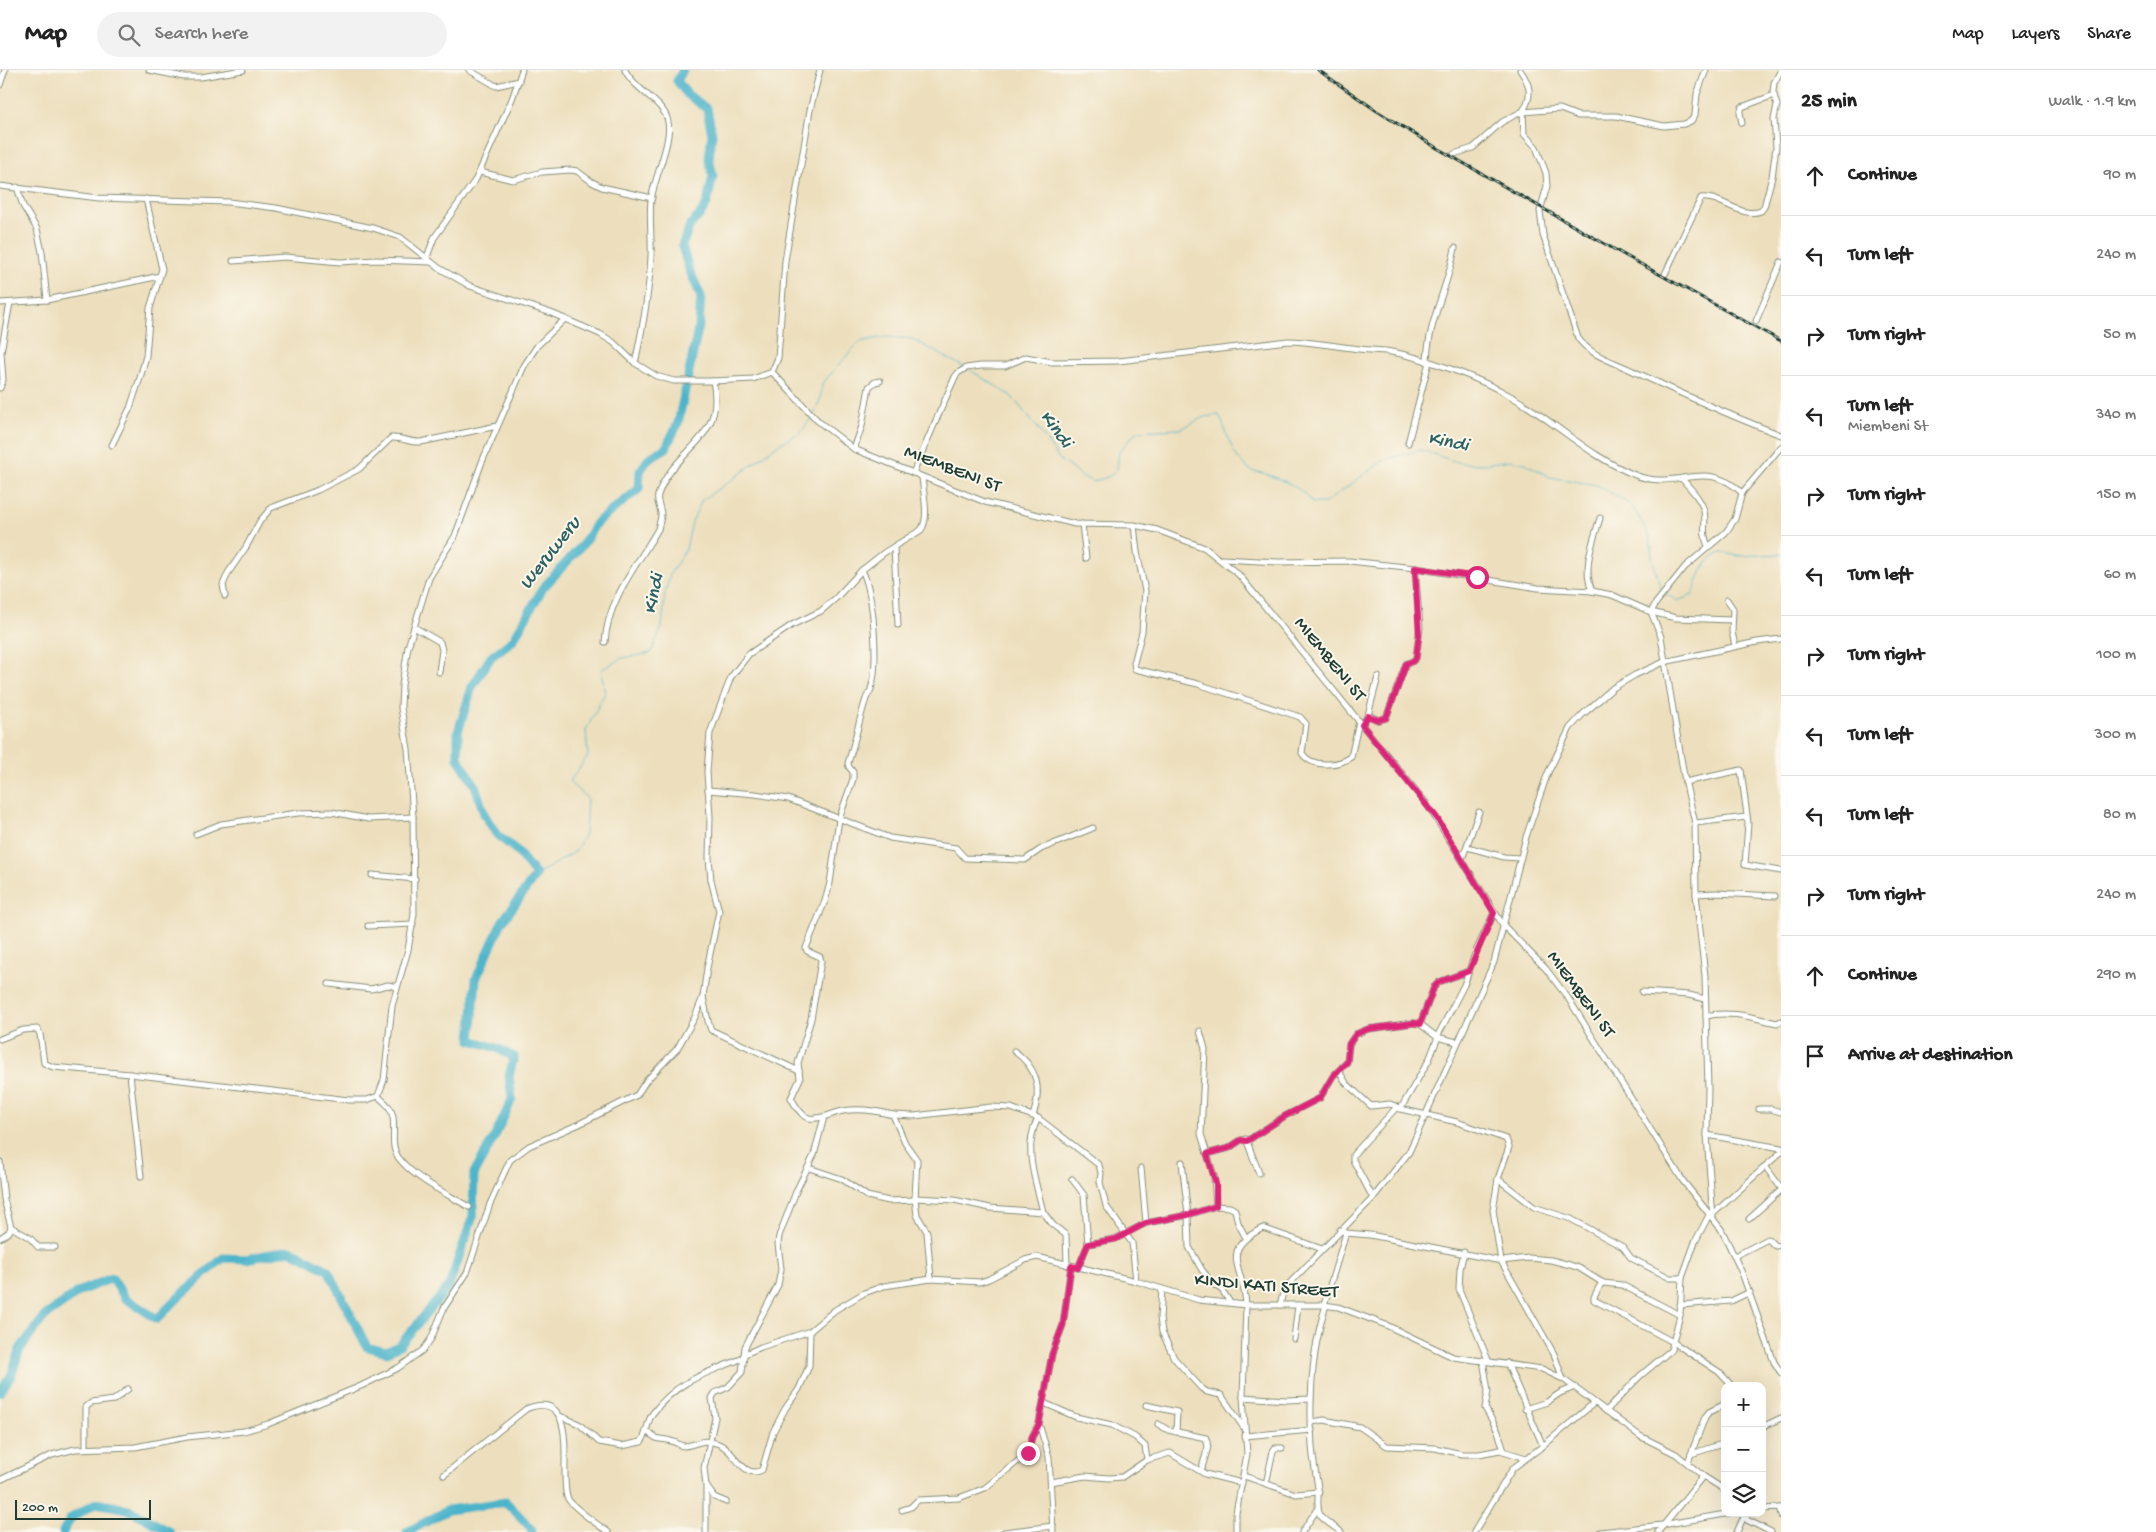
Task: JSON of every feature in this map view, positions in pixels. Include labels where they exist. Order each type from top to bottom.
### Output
[{"type":"street","points":[[0,85],[5,70]]},
{"type":"street","points":[[149,70],[184,77],[243,70]]},
{"type":"street","points":[[468,70],[496,86],[519,81]]},
{"type":"street","points":[[429,260],[434,238],[470,190],[480,172],[522,70]]},
{"type":"street","points":[[625,70],[638,89],[665,111],[669,123],[652,198],[649,278],[644,321],[634,363]]},
{"type":"street","points":[[0,186],[99,198],[229,202],[315,215],[389,232],[411,244],[439,268],[470,286],[565,319],[613,342],[634,363],[656,376],[674,381],[753,379],[772,372],[778,358],[785,261],[810,110],[820,70]]},
{"type":"street","points":[[1520,70],[1526,78],[1530,91],[1523,111],[1524,134],[1536,147],[1547,180],[1540,211],[1543,235],[1578,338],[1583,345],[1603,357],[1669,388],[1741,420],[1781,435]]},
{"type":"street","points":[[1454,154],[1473,148],[1502,122],[1523,111],[1560,109],[1578,116],[1616,116],[1664,126],[1684,124],[1691,121],[1695,116],[1697,94],[1706,70]]},
{"type":"street","points":[[1665,274],[1702,198],[1708,197],[1730,207],[1752,212],[1761,211],[1764,207],[1772,177],[1776,147],[1774,119],[1777,105],[1774,95],[1774,83],[1781,70]]},
{"type":"street","points":[[1742,123],[1740,113],[1742,107],[1774,95]]},
{"type":"street","points":[[480,172],[514,180],[542,172],[571,170],[577,171],[602,187],[652,198]]},
{"type":"street","points":[[17,187],[23,206],[37,229],[42,252],[47,300]]},
{"type":"street","points":[[112,445],[130,408],[140,378],[146,356],[150,308],[160,276],[162,261],[146,199]]},
{"type":"street","points":[[1408,443],[1428,362],[1431,326],[1455,248]]},
{"type":"street","points":[[233,261],[292,257],[329,261],[429,260]]},
{"type":"street","points":[[1756,321],[1781,262]]},
{"type":"street","points":[[0,303],[47,300],[160,276]]},
{"type":"street","points":[[0,388],[3,380],[1,352],[10,303]]},
{"type":"street","points":[[0,1039],[34,1028],[40,1034],[42,1059],[46,1066],[349,1100],[367,1100],[378,1096],[384,1080],[389,1026],[413,924],[415,878],[413,817],[408,749],[401,708],[405,664],[429,578],[455,536],[497,426],[530,355],[565,319]]},
{"type":"street","points":[[913,473],[955,377],[966,368],[1005,366],[1026,357],[1052,362],[1119,361],[1288,341],[1306,341],[1385,351],[1428,362],[1508,394],[1576,442],[1633,474],[1650,480],[1715,476],[1728,481],[1742,493]]},
{"type":"street","name":"MIEMBENI ST","points":[[772,372],[806,410],[854,449],[985,502],[1082,524],[1134,525],[1175,536],[1205,548],[1222,559],[1239,575],[1426,803],[1503,925],[1556,980],[1684,1181],[1711,1216],[1735,1256],[1780,1371]]},
{"type":"street","points":[[605,642],[608,620],[617,596],[658,529],[661,518],[658,495],[673,468],[704,436],[710,425],[715,400],[713,381]]},
{"type":"street","points":[[854,449],[862,426],[869,387],[875,382],[880,381]]},
{"type":"street","points":[[225,596],[223,585],[228,573],[246,547],[260,521],[271,508],[318,490],[359,469],[391,438],[411,443],[421,442],[497,426]]},
{"type":"street","points":[[1651,612],[1672,582],[1708,546],[1721,537],[1735,519],[1742,493],[1781,447]]},
{"type":"street","points":[[0,1480],[52,1455],[86,1448],[136,1447],[187,1437],[244,1431],[268,1424],[361,1386],[398,1368],[427,1346],[444,1308],[467,1273],[490,1204],[510,1160],[529,1146],[556,1135],[637,1095],[648,1078],[677,1049],[703,997],[719,911],[711,880],[707,772],[710,734],[722,698],[738,667],[749,654],[781,633],[821,611],[862,570],[913,536],[924,525],[922,477]]},
{"type":"street","points":[[1682,479],[1702,507],[1704,515],[1703,530],[1708,546]]},
{"type":"street","points":[[1592,591],[1587,575],[1600,518]]},
{"type":"street","points":[[1082,524],[1086,558]]},
{"type":"street","points":[[1134,525],[1145,591],[1142,632],[1134,662],[1136,669],[1198,684],[1300,716],[1306,724],[1302,753],[1307,759],[1331,764],[1340,763],[1351,757],[1361,723],[1368,716],[1378,677]]},
{"type":"street","points":[[894,547],[898,625]]},
{"type":"street","points":[[1222,559],[1278,562],[1349,561],[1415,568],[1538,588],[1592,591],[1625,600],[1651,612],[1676,618],[1732,620]]},
{"type":"street","points":[[1368,716],[1378,720],[1386,718],[1394,695],[1400,685],[1406,664],[1416,658],[1420,628],[1415,568]]},
{"type":"street","points":[[862,570],[869,591],[873,634],[874,653],[871,686],[866,696],[848,763],[853,772],[853,779],[839,819],[830,883],[821,912],[806,948],[807,951],[820,957],[821,961],[810,1019],[799,1056],[798,1085],[791,1098],[806,1116],[824,1118],[851,1110],[914,1116],[1003,1107],[1036,1117],[1099,1165],[1101,1173],[1100,1182],[1106,1206],[1126,1233],[1134,1250],[1136,1281]]},
{"type":"street","points":[[1727,600],[1733,609],[1732,632],[1735,646]]},
{"type":"street","points":[[1651,612],[1661,637],[1685,782],[1695,823],[1696,894],[1705,976],[1708,1088],[1707,1135],[1711,1216]]},
{"type":"street","points":[[414,627],[440,642],[442,650],[439,672]]},
{"type":"street","points":[[1280,1305],[1284,1289],[1373,1198],[1403,1163],[1427,1116],[1457,1042],[1494,962],[1520,858],[1547,775],[1570,728],[1613,688],[1635,675],[1664,662],[1735,646],[1781,639]]},
{"type":"street","points":[[1685,782],[1741,770],[1747,817],[1745,865],[1781,870]]},
{"type":"street","points":[[708,790],[774,796],[812,806],[839,819],[890,838],[956,848],[965,858],[1027,860],[1041,849],[1093,828]]},
{"type":"street","points":[[196,834],[221,824],[298,813],[332,812],[368,819],[413,817]]},
{"type":"street","points":[[1462,859],[1480,812]]},
{"type":"street","points":[[1695,823],[1747,817]]},
{"type":"street","points":[[1468,847],[1504,857],[1520,858]]},
{"type":"street","points":[[372,875],[415,878]]},
{"type":"street","points":[[1696,894],[1716,893],[1775,896]]},
{"type":"street","points":[[1373,1198],[1353,1160],[1353,1155],[1399,1108],[1429,1060],[1437,1037],[1469,971],[1494,913]]},
{"type":"street","points":[[368,926],[413,924]]},
{"type":"street","points":[[1420,1024],[1434,987],[1439,982],[1469,971]]},
{"type":"street","points":[[328,984],[371,988],[390,985],[397,987]]},
{"type":"street","points":[[1642,992],[1689,995],[1705,999]]},
{"type":"street","points":[[703,997],[712,1030],[799,1071]]},
{"type":"street","points":[[1706,1016],[1722,1014],[1751,1016],[1778,1023],[1781,1021]]},
{"type":"street","points":[[1207,1154],[1229,1148],[1241,1140],[1247,1141],[1285,1116],[1320,1098],[1347,1062],[1349,1044],[1356,1034],[1368,1029],[1414,1023],[1420,1024],[1437,1037],[1457,1042]]},
{"type":"street","points":[[1200,1031],[1204,1049],[1201,1134],[1216,1184],[1216,1206]]},
{"type":"street","points":[[902,1510],[911,1507],[918,1500],[959,1498],[985,1488],[1028,1453],[1044,1404],[1052,1354],[1063,1325],[1069,1266],[1066,1235],[1053,1225],[1043,1212],[1029,1152],[1038,1102],[1038,1083],[1031,1067],[1022,1057],[1014,1052]]},
{"type":"street","points":[[1339,1071],[1346,1083],[1371,1106],[1390,1104],[1427,1116],[1457,1122],[1506,1139],[1509,1147],[1498,1178],[1493,1210],[1501,1261],[1554,1354],[1563,1379]]},
{"type":"street","points":[[130,1074],[141,1176]]},
{"type":"street","points":[[378,1096],[388,1105],[392,1112],[395,1146],[398,1157],[429,1184],[468,1206]]},
{"type":"street","points":[[1759,1109],[1771,1109],[1781,1112]]},
{"type":"street","points":[[893,1115],[905,1144],[917,1160],[915,1199],[917,1217],[928,1232],[931,1279]]},
{"type":"street","points":[[706,1532],[704,1468],[715,1415],[712,1398],[715,1393],[726,1388],[740,1375],[743,1369],[745,1347],[778,1285],[781,1269],[779,1236],[797,1189],[814,1155],[824,1118]]},
{"type":"street","points":[[1707,1135],[1781,1150]]},
{"type":"street","points":[[1247,1141],[1259,1173]]},
{"type":"street","points":[[1606,1411],[1640,1376],[1669,1352],[1680,1315],[1682,1278],[1695,1242],[1711,1216],[1781,1150]]},
{"type":"street","points":[[0,1162],[4,1200],[11,1228],[9,1232],[0,1238]]},
{"type":"street","points":[[1182,1162],[1188,1215],[1187,1241],[1191,1253],[1213,1284],[1222,1290],[1229,1301]]},
{"type":"street","points":[[1749,1219],[1781,1189],[1765,1166]]},
{"type":"street","points":[[809,1168],[842,1179],[867,1196],[889,1201],[915,1199],[954,1200],[990,1208],[1043,1212]]},
{"type":"street","points":[[1141,1168],[1146,1223]]},
{"type":"street","points":[[1498,1178],[1534,1207],[1571,1219],[1623,1247],[1631,1258],[1670,1278],[1682,1278]]},
{"type":"street","points":[[1072,1179],[1084,1195],[1088,1244],[1078,1268]]},
{"type":"street","points":[[1088,1244],[1116,1239],[1146,1223],[1188,1215],[1216,1206],[1230,1207],[1235,1210],[1238,1223],[1246,1238]]},
{"type":"street","points":[[11,1228],[30,1238],[38,1248],[55,1248]]},
{"type":"street","points":[[1236,1532],[1236,1513],[1247,1454],[1243,1397],[1246,1290],[1236,1252],[1246,1238],[1261,1229],[1267,1228],[1322,1249]]},
{"type":"street","points":[[1340,1230],[1346,1233],[1370,1234],[1424,1246],[1464,1252],[1501,1261],[1529,1258],[1551,1260],[1580,1268],[1602,1282],[1622,1284],[1680,1315]]},
{"type":"street","points":[[1337,1531],[1322,1517],[1318,1508],[1319,1492],[1313,1461],[1311,1399],[1314,1352],[1325,1305],[1346,1233]]},
{"type":"street","points":[[1735,1256],[1768,1239],[1774,1246],[1781,1245]]},
{"type":"street","points":[[1464,1252],[1460,1269],[1459,1289],[1486,1360],[1488,1391],[1485,1408],[1498,1431],[1504,1451]]},
{"type":"street","name":"KINDI KATI STREET","points":[[810,1331],[835,1310],[864,1293],[884,1286],[931,1279],[980,1282],[1031,1258],[1046,1258],[1069,1266],[1136,1281],[1199,1300],[1229,1301],[1246,1305],[1325,1305],[1362,1315],[1453,1357],[1542,1368],[1575,1387],[1640,1436],[1688,1462],[1703,1476],[1721,1487]]},
{"type":"street","points":[[1602,1282],[1594,1300],[1672,1342],[1719,1372],[1728,1382]]},
{"type":"street","points":[[1162,1289],[1160,1325],[1170,1351],[1201,1388],[1221,1395],[1244,1428]]},
{"type":"street","points":[[1680,1304],[1731,1300],[1750,1292]]},
{"type":"street","points":[[1294,1339],[1298,1305]]},
{"type":"street","points":[[444,1475],[526,1409],[541,1405],[549,1407],[560,1416],[579,1424],[595,1440],[622,1446],[641,1442],[651,1415],[675,1390],[697,1376],[738,1360],[744,1354],[810,1331],[809,1366],[799,1389],[785,1409],[774,1432],[762,1470],[750,1471],[741,1465],[724,1446],[711,1441],[701,1441],[680,1446],[673,1441],[659,1441],[646,1430]]},
{"type":"street","points":[[1507,1363],[1517,1383],[1525,1409],[1543,1446]]},
{"type":"street","points":[[1525,1409],[1547,1402],[1560,1393],[1575,1387]]},
{"type":"street","points":[[86,1448],[86,1407],[91,1403],[114,1400],[128,1389]]},
{"type":"street","points":[[1243,1397],[1287,1400],[1311,1399]]},
{"type":"street","points":[[1474,1532],[1513,1468],[1543,1446],[1594,1403]]},
{"type":"street","points":[[1044,1404],[1076,1417],[1112,1425],[1135,1437],[1144,1446],[1147,1460]]},
{"type":"street","points":[[1146,1405],[1177,1412],[1176,1432]]},
{"type":"street","points":[[1688,1462],[1705,1417],[1709,1412],[1721,1406]]},
{"type":"street","points":[[560,1416],[565,1443],[567,1498],[575,1507],[608,1532]]},
{"type":"street","points":[[1766,1425],[1781,1418]]},
{"type":"street","points":[[1312,1422],[1324,1420],[1360,1427],[1388,1446],[1435,1448],[1459,1454],[1478,1454],[1497,1450],[1526,1458]]},
{"type":"street","points":[[1004,1532],[1053,1529],[1048,1448],[1039,1424]]},
{"type":"street","points":[[1158,1424],[1168,1430],[1206,1438],[1208,1447],[1201,1471]]},
{"type":"street","points":[[1245,1436],[1312,1430]]},
{"type":"street","points":[[1691,1454],[1721,1444]]},
{"type":"street","points":[[1266,1484],[1273,1449],[1282,1448]]},
{"type":"street","points":[[1051,1482],[1085,1476],[1122,1477],[1147,1460],[1170,1453],[1201,1471],[1219,1478],[1242,1483]]},
{"type":"street","points":[[1244,1476],[1300,1495],[1319,1492]]},
{"type":"street","points":[[1658,1532],[1703,1476]]},
{"type":"street","points":[[706,1486],[714,1497],[726,1502]]},
{"type":"street","points":[[1302,1532],[1318,1508]]},
{"type":"street","points":[[1766,1510],[1780,1508],[1781,1516]]},
{"type":"street","points":[[1600,1532],[1662,1525],[1721,1515]]},
{"type":"street","points":[[1737,1532],[1743,1517]]},
{"type":"street","points":[[1746,1517],[1754,1524],[1771,1532]]},
{"type":"waterway","name":"Weruweru","points":[[0,1392],[11,1376],[20,1349],[45,1316],[80,1291],[112,1278],[125,1298],[157,1319],[223,1258],[247,1259],[290,1250],[328,1270],[367,1347],[387,1352],[400,1345],[449,1286],[473,1216],[474,1173],[496,1134],[512,1099],[509,1076],[514,1057],[497,1048],[471,1040],[476,979],[502,922],[536,875],[516,850],[497,835],[484,814],[475,785],[458,758],[458,732],[472,687],[491,657],[513,640],[543,588],[584,543],[596,523],[639,489],[640,471],[649,458],[666,448],[678,423],[699,325],[701,296],[689,269],[682,246],[690,225],[701,214],[707,203],[713,176],[709,159],[712,134],[707,109],[687,94],[677,81],[683,70]]},
{"type":"waterway","name":"Kindi","points":[[814,415],[820,400],[822,384],[859,342],[886,337],[912,339],[964,367]]},
{"type":"waterway","name":"Kindi","points":[[970,370],[1010,395],[1037,427],[1059,459],[1081,476],[1093,482],[1110,476],[1117,469],[1119,452],[1137,431],[1181,429],[1204,417],[1219,415],[1234,451],[1243,464],[1252,471],[1263,473],[1290,484],[1308,497],[1312,503],[1325,503],[1384,460],[1421,450],[1460,463],[1483,464],[1511,460],[1525,463],[1550,477],[1597,485],[1626,502],[1635,510],[1650,537],[1652,557],[1660,586],[1664,591]]},
{"type":"waterway","name":"Kindi","points":[[536,875],[575,852],[585,834],[587,798],[569,782],[588,756],[586,730],[605,693],[601,670],[622,658],[651,653],[662,627],[665,594],[670,574],[686,549],[692,522],[702,500],[732,480],[776,446],[802,431],[811,418]]},
{"type":"waterway","name":"Kindi","points":[[1667,594],[1677,601],[1693,595],[1706,564],[1721,552],[1738,556],[1781,554]]},
{"type":"waterway","points":[[407,1532],[448,1510],[506,1502],[531,1528],[532,1532]]},
{"type":"waterway","points":[[63,1532],[71,1518],[96,1503],[128,1509],[170,1532]]},
{"type":"railway","points":[[1318,70],[1377,111],[1437,148],[1626,256],[1781,341]]},
{"type":"route","points":[[1028,1453],[1032,1437],[1039,1424],[1052,1354],[1063,1325],[1071,1266],[1078,1268],[1088,1244],[1116,1239],[1146,1223],[1188,1215],[1216,1206],[1216,1184],[1207,1154],[1229,1148],[1244,1139],[1247,1141],[1285,1116],[1320,1098],[1333,1076],[1347,1062],[1348,1048],[1353,1036],[1368,1029],[1414,1023],[1420,1024],[1434,987],[1439,982],[1469,971],[1494,913],[1437,818],[1362,725],[1368,716],[1375,720],[1386,718],[1394,695],[1400,685],[1406,664],[1416,658],[1420,628],[1415,568],[1477,577]]}]
